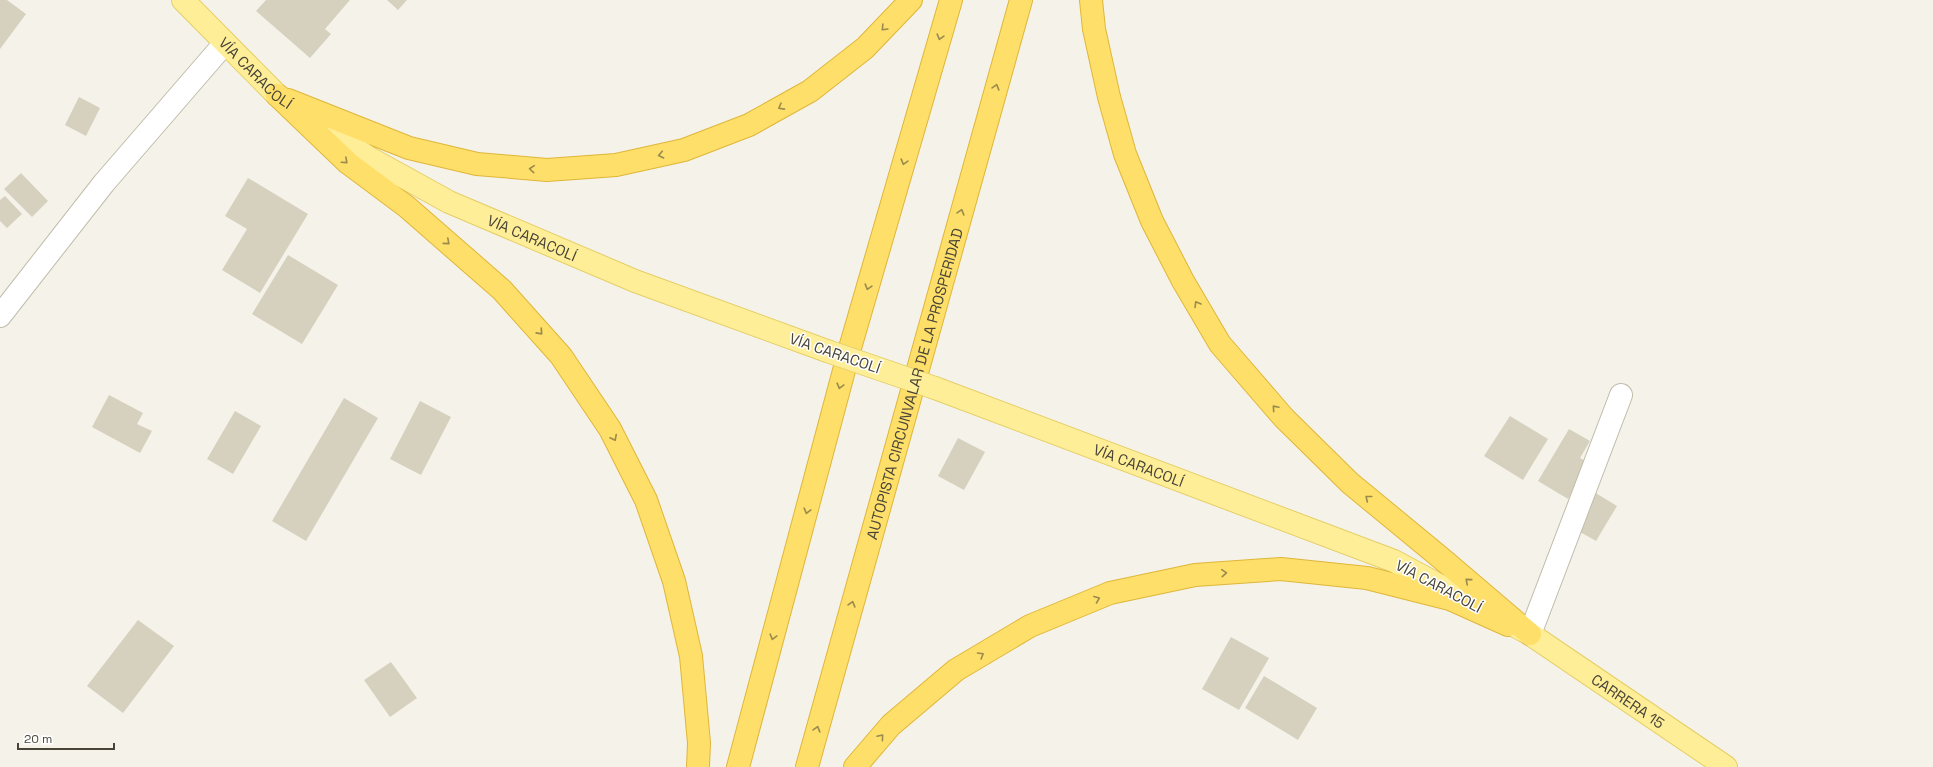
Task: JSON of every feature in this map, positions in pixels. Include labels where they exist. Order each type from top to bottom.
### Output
[{"type":"highway","points":[[277,95],[409,148],[477,164],[547,170],[616,165],[684,150],[756,122],[810,91],[859,53],[911,0]]},
{"type":"highway","points":[[738,767],[850,348],[951,0]]},
{"type":"highway","name":"AUTOPISTA CIRCUNVALAR DE LA PROSPERIDAD","points":[[807,767],[1021,0]]},
{"type":"highway","points":[[1091,0],[1094,29],[1107,90],[1125,154],[1152,221],[1183,281],[1220,344],[1284,418],[1350,483],[1530,634]]},
{"type":"highway","points":[[277,95],[348,163],[407,208],[502,290],[561,356],[610,429],[646,500],[674,581],[691,656],[699,743],[698,767]]},
{"type":"highway","points":[[855,767],[891,725],[956,670],[1030,626],[1110,593],[1195,575],[1281,569],[1367,578],[1450,599],[1530,634]]},
{"type":"main road","name":"VÍA CARACOLÍ","points":[[183,0],[277,95],[371,159],[449,202],[635,281],[935,388],[1249,505],[1394,561],[1530,634]]},
{"type":"main road","name":"CARRERA 15","points":[[1530,634],[1726,767]]},
{"type":"lane","points":[[0,316],[104,183],[225,43]]},
{"type":"lane","points":[[1530,634],[1620,395]]},
{"type":"building","points":[[0,0],[7,0],[26,14],[0,49]]},
{"type":"building","points":[[266,0],[350,0],[325,29],[331,34],[310,58],[256,11]]},
{"type":"building","points":[[387,0],[407,0],[398,10]]},
{"type":"building","points":[[79,97],[100,108],[86,136],[65,125]]},
{"type":"building","points":[[21,173],[48,201],[32,217],[4,189]]},
{"type":"building","points":[[248,178],[308,214],[260,293],[222,270],[247,229],[225,216]]},
{"type":"building","points":[[5,196],[22,214],[7,228],[0,221],[0,200]]},
{"type":"building","points":[[288,255],[338,285],[302,344],[252,314]]},
{"type":"building","points":[[109,395],[143,413],[137,424],[152,431],[140,453],[92,427]]},
{"type":"building","points":[[344,398],[378,418],[306,541],[272,521]]},
{"type":"building","points":[[420,401],[451,417],[421,475],[390,459]]},
{"type":"building","points":[[235,411],[261,426],[233,474],[207,459]]},
{"type":"building","points":[[1510,416],[1548,439],[1523,480],[1484,456]]},
{"type":"building","points":[[1569,429],[1590,441],[1580,458],[1589,463],[1568,499],[1538,481]]},
{"type":"building","points":[[958,438],[985,452],[964,490],[938,476]]},
{"type":"building","points":[[1594,492],[1617,506],[1596,541],[1573,528]]},
{"type":"building","points":[[138,620],[174,646],[123,713],[87,686]]},
{"type":"building","points":[[1231,637],[1269,658],[1239,710],[1202,689]]},
{"type":"building","points":[[391,662],[417,698],[390,717],[364,680]]},
{"type":"building","points":[[1264,676],[1317,708],[1298,740],[1245,708]]}]
